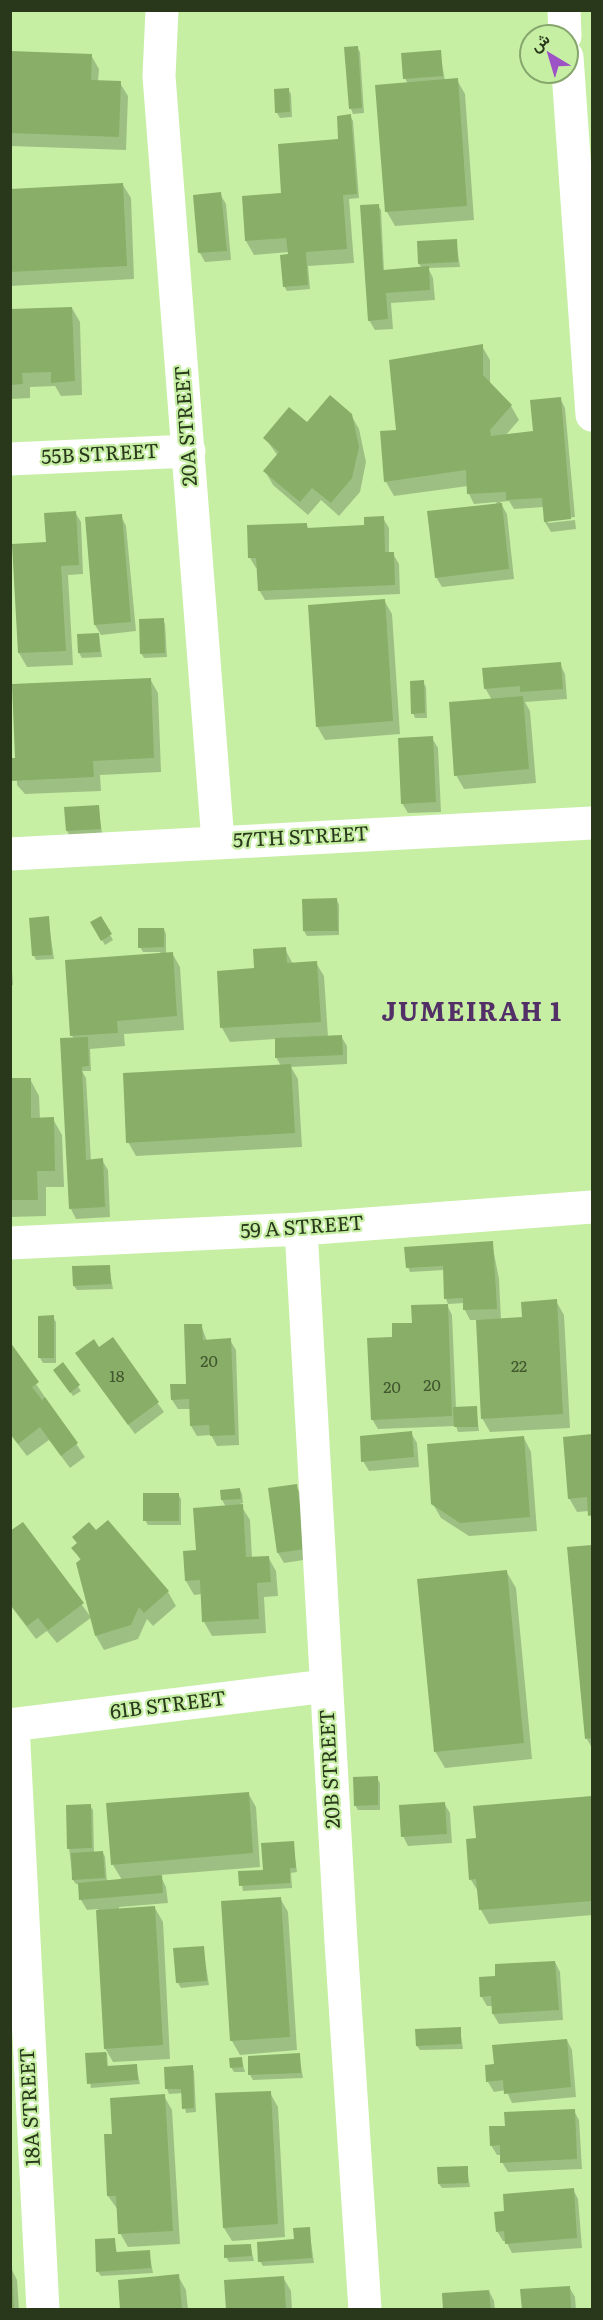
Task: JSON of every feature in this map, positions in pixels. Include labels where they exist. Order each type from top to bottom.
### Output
[{"type":"street","name":"20A STREET","points":[[162,10],[159,76],[218,842]]},
{"type":"street","points":[[569,84],[592,415]]},
{"type":"street","name":"55B STREET","points":[[10,459],[189,451]]},
{"type":"street","name":"57TH STREET","points":[[10,854],[592,823]]},
{"type":"street","name":"59 A STREET","points":[[10,1243],[301,1229],[592,1207]]},
{"type":"street","name":"20B STREET","points":[[301,1229],[326,1686],[365,2310]]},
{"type":"street","name":"61B STREET","points":[[12,1725],[326,1686]]},
{"type":"street","name":"18A STREET","points":[[12,1725],[22,2152],[43,2310]]},
{"type":"building","points":[[358,46],[362,108],[349,109],[344,47]]},
{"type":"building","points":[[441,50],[443,76],[403,79],[401,53]]},
{"type":"building","points":[[10,51],[92,54],[91,80],[121,81],[119,137],[10,133]]},
{"type":"building","points":[[458,78],[467,206],[385,212],[375,85]]},
{"type":"building","points":[[289,88],[290,112],[275,113],[274,89]]},
{"type":"building","points":[[351,114],[357,194],[343,195],[347,249],[306,252],[308,285],[283,287],[280,255],[288,254],[286,238],[245,241],[242,196],[281,193],[278,144],[338,139],[337,116]]},
{"type":"building","points":[[123,183],[127,266],[10,272],[10,189]]},
{"type":"building","points":[[221,192],[227,251],[198,253],[193,195]]},
{"type":"building","points":[[379,204],[383,270],[429,266],[430,290],[386,293],[388,319],[368,321],[360,205]]},
{"type":"building","points":[[457,239],[458,262],[418,264],[417,241]]},
{"type":"building","points":[[72,307],[75,381],[51,383],[51,372],[22,373],[23,384],[10,385],[10,309]]},
{"type":"building","points":[[483,344],[483,375],[512,405],[490,430],[491,436],[533,431],[530,400],[561,397],[571,519],[544,522],[542,498],[506,500],[506,492],[467,494],[466,470],[384,482],[380,431],[396,430],[389,360]]},
{"type":"building","points":[[330,395],[352,414],[359,447],[352,478],[331,503],[312,488],[300,502],[263,471],[279,452],[263,438],[289,407],[307,422]]},
{"type":"building","points":[[502,503],[509,569],[435,578],[427,511]]},
{"type":"building","points":[[76,511],[79,565],[61,566],[66,651],[18,653],[12,544],[46,542],[44,513]]},
{"type":"building","points":[[122,514],[131,622],[94,625],[85,517]]},
{"type":"building","points":[[384,516],[385,552],[394,552],[395,585],[258,591],[256,558],[248,558],[247,525],[307,523],[307,528],[364,525],[364,517]]},
{"type":"building","points":[[385,599],[393,721],[316,727],[308,605]]},
{"type":"building","points":[[164,618],[165,653],[140,654],[139,619]]},
{"type":"building","points":[[99,633],[100,652],[78,653],[77,634]]},
{"type":"building","points":[[561,662],[563,689],[520,692],[520,686],[484,689],[482,668]]},
{"type":"building","points":[[151,678],[154,758],[93,761],[94,777],[10,781],[10,758],[15,758],[12,684]]},
{"type":"building","points":[[424,680],[425,713],[411,714],[410,681]]},
{"type":"building","points":[[523,696],[529,769],[454,776],[449,702]]},
{"type":"building","points":[[433,736],[436,802],[401,804],[398,738]]},
{"type":"building","points":[[99,805],[101,829],[66,831],[64,807]]},
{"type":"building","points":[[337,898],[338,931],[303,931],[302,899]]},
{"type":"building","points":[[49,916],[52,955],[32,956],[29,918]]},
{"type":"building","points":[[101,916],[112,934],[101,941],[90,922]]},
{"type":"building","points":[[138,928],[164,928],[164,947],[138,948]]},
{"type":"building","points":[[286,947],[287,963],[317,961],[321,1022],[220,1028],[217,971],[254,968],[253,949]]},
{"type":"building","points":[[173,952],[177,1016],[117,1021],[118,1033],[70,1036],[65,960]]},
{"type":"building","points":[[342,1035],[343,1055],[275,1058],[275,1038]]},
{"type":"building","points":[[88,1037],[89,1066],[82,1067],[86,1160],[103,1158],[105,1207],[69,1209],[60,1038]]},
{"type":"building","points":[[291,1064],[295,1133],[126,1143],[123,1073]]},
{"type":"building","points":[[10,1078],[31,1078],[31,1118],[54,1117],[55,1171],[37,1171],[38,1200],[10,1200]]},
{"type":"building","points":[[493,1241],[497,1309],[463,1310],[463,1298],[444,1299],[443,1266],[406,1268],[404,1247]]},
{"type":"building","points":[[110,1265],[111,1284],[73,1286],[72,1266]]},
{"type":"building","points":[[557,1299],[563,1414],[481,1419],[476,1320],[522,1317],[521,1302]]},
{"type":"building","points":[[448,1304],[452,1416],[371,1420],[367,1338],[392,1337],[392,1323],[412,1323],[411,1305]]},
{"type":"building","points":[[54,1315],[54,1358],[38,1358],[38,1316]]},
{"type":"building","points":[[184,1324],[202,1324],[203,1340],[231,1338],[235,1435],[210,1436],[209,1425],[190,1426],[189,1399],[171,1400],[170,1384],[186,1384]]},
{"type":"building","points":[[113,1337],[159,1402],[128,1425],[75,1353],[94,1339],[99,1347]]},
{"type":"building","points":[[10,1342],[39,1382],[32,1387],[42,1400],[45,1397],[78,1443],[61,1456],[40,1427],[18,1444],[10,1433]]},
{"type":"building","points":[[63,1362],[80,1385],[70,1393],[53,1370]]},
{"type":"building","points":[[477,1406],[478,1427],[454,1427],[453,1407]]},
{"type":"building","points":[[412,1431],[414,1457],[361,1462],[360,1436]]},
{"type":"building","points":[[592,1434],[592,1515],[588,1516],[587,1497],[568,1499],[563,1437]]},
{"type":"building","points":[[524,1436],[530,1517],[460,1523],[431,1504],[427,1444]]},
{"type":"building","points":[[297,1484],[306,1549],[277,1553],[268,1488]]},
{"type":"building","points":[[240,1488],[241,1499],[221,1500],[220,1490]]},
{"type":"building","points":[[143,1493],[179,1493],[179,1521],[143,1521]]},
{"type":"building","points":[[243,1504],[246,1557],[269,1556],[271,1582],[257,1583],[259,1619],[202,1622],[200,1580],[185,1581],[183,1551],[196,1550],[193,1508]]},
{"type":"building","points":[[108,1520],[169,1591],[144,1613],[139,1607],[131,1625],[95,1636],[76,1563],[81,1559],[71,1548],[77,1543],[72,1537],[89,1522],[96,1530]]},
{"type":"building","points":[[23,1522],[84,1603],[48,1630],[38,1618],[27,1626],[10,1604],[10,1531]]},
{"type":"building","points":[[592,1545],[592,1738],[585,1739],[567,1547]]},
{"type":"building","points":[[507,1570],[524,1743],[434,1752],[417,1579]]},
{"type":"building","points":[[378,1776],[378,1805],[354,1806],[353,1777]]},
{"type":"building","points":[[249,1792],[253,1853],[111,1865],[106,1803]]},
{"type":"building","points":[[592,1796],[592,1901],[479,1910],[476,1879],[469,1880],[466,1839],[476,1838],[473,1806]]},
{"type":"building","points":[[445,1802],[447,1834],[401,1837],[399,1805]]},
{"type":"building","points":[[91,1804],[92,1848],[67,1849],[66,1805]]},
{"type":"building","points":[[294,1841],[296,1868],[290,1868],[290,1883],[239,1886],[238,1871],[263,1870],[261,1843]]},
{"type":"building","points":[[103,1851],[105,1878],[72,1880],[71,1853]]},
{"type":"building","points":[[162,1875],[163,1893],[79,1900],[78,1883]]},
{"type":"building","points":[[281,1897],[290,2037],[230,2041],[221,1901]]},
{"type":"building","points":[[155,1906],[163,2045],[104,2049],[96,1910]]},
{"type":"building","points":[[204,1946],[207,1981],[176,1983],[173,1948]]},
{"type":"building","points":[[555,1961],[559,2010],[492,2014],[491,1996],[480,1997],[479,1977],[495,1976],[495,1964]]},
{"type":"building","points":[[461,2027],[461,2044],[416,2046],[415,2029]]},
{"type":"building","points":[[567,2039],[571,2087],[504,2094],[503,2080],[486,2082],[485,2065],[494,2064],[492,2045]]},
{"type":"building","points":[[106,2052],[107,2066],[137,2064],[138,2080],[87,2084],[85,2053]]},
{"type":"building","points":[[300,2053],[301,2073],[248,2075],[248,2056]]},
{"type":"building","points":[[242,2057],[243,2067],[230,2068],[229,2058]]},
{"type":"building","points":[[193,2065],[194,2108],[182,2109],[181,2089],[165,2089],[164,2067]]},
{"type":"building","points":[[271,2091],[278,2224],[223,2228],[215,2093]]},
{"type":"building","points":[[165,2094],[173,2231],[118,2234],[116,2196],[107,2196],[104,2134],[112,2134],[110,2098]]},
{"type":"building","points":[[575,2109],[577,2159],[500,2163],[500,2145],[490,2146],[489,2126],[505,2126],[504,2112]]},
{"type":"building","points":[[468,2166],[468,2183],[438,2184],[437,2167]]},
{"type":"building","points":[[574,2188],[577,2238],[505,2244],[504,2231],[496,2232],[494,2212],[504,2211],[503,2194]]},
{"type":"building","points":[[310,2227],[312,2258],[258,2262],[257,2242],[294,2239],[293,2228]]},
{"type":"building","points":[[115,2238],[116,2252],[150,2250],[151,2268],[96,2272],[95,2239]]},
{"type":"building","points":[[251,2244],[252,2256],[224,2258],[224,2245]]},
{"type":"building","points":[[10,2265],[12,2265],[14,2310],[10,2310]]},
{"type":"building","points":[[179,2274],[182,2310],[120,2310],[118,2280]]},
{"type":"building","points":[[284,2276],[286,2310],[226,2310],[224,2280]]},
{"type":"building","points":[[570,2286],[571,2310],[522,2310],[520,2289]]},
{"type":"building","points":[[489,2290],[491,2310],[443,2310],[442,2293]]},
{"type":"district","name":"JUMEIRAH 1","points":[[472,1013]]}]
